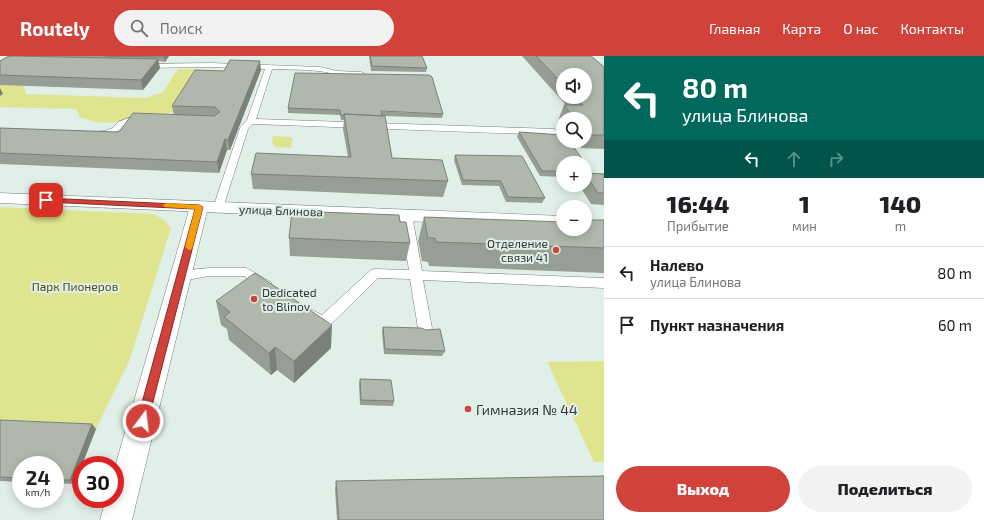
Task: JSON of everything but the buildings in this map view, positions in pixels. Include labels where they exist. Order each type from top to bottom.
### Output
[{"type":"street","name":"улица Блинова","points":[[0,198],[556,222]]},
{"type":"street","points":[[116,520],[181,276],[209,207]]},
{"type":"lane","points":[[131,66],[256,64],[269,67],[320,69],[337,73],[367,74]]},
{"type":"lane","points":[[209,207],[228,173],[244,128],[251,121],[269,67]]},
{"type":"lane","points":[[90,134],[104,134],[116,130],[121,124],[134,119],[149,120]]},
{"type":"lane","points":[[251,121],[554,132]]},
{"type":"lane","points":[[406,215],[426,328]]},
{"type":"lane","points":[[181,276],[209,272],[246,272],[278,293]]},
{"type":"lane","points":[[304,310],[323,322],[375,273],[604,283]]},
{"type":"green space","points":[[178,69],[201,69],[174,112],[156,117],[124,122],[104,123],[95,122],[80,117],[76,109],[0,107],[0,83],[23,84],[26,94],[146,98],[163,92]]},
{"type":"green space","points":[[273,136],[290,137],[293,139],[291,148],[275,147],[272,143]]},
{"type":"green space","name":"Парк Пионеров","points":[[0,207],[154,214],[164,220],[171,228],[130,359],[96,429],[0,425]]},
{"type":"green space","points":[[604,361],[604,462],[594,462],[547,362]]},
{"type":"slow traffic","points":[[166,205],[199,207],[189,247]]},
{"type":"place","name":"Отделение связи 41","points":[[556,250]]},
{"type":"place","name":"Dedicated to Blinov","points":[[254,299]]},
{"type":"place","name":"Гимназия № 44","points":[[468,409]]},
{"type":"route","points":[[46,200],[199,207],[143,421]]}]
